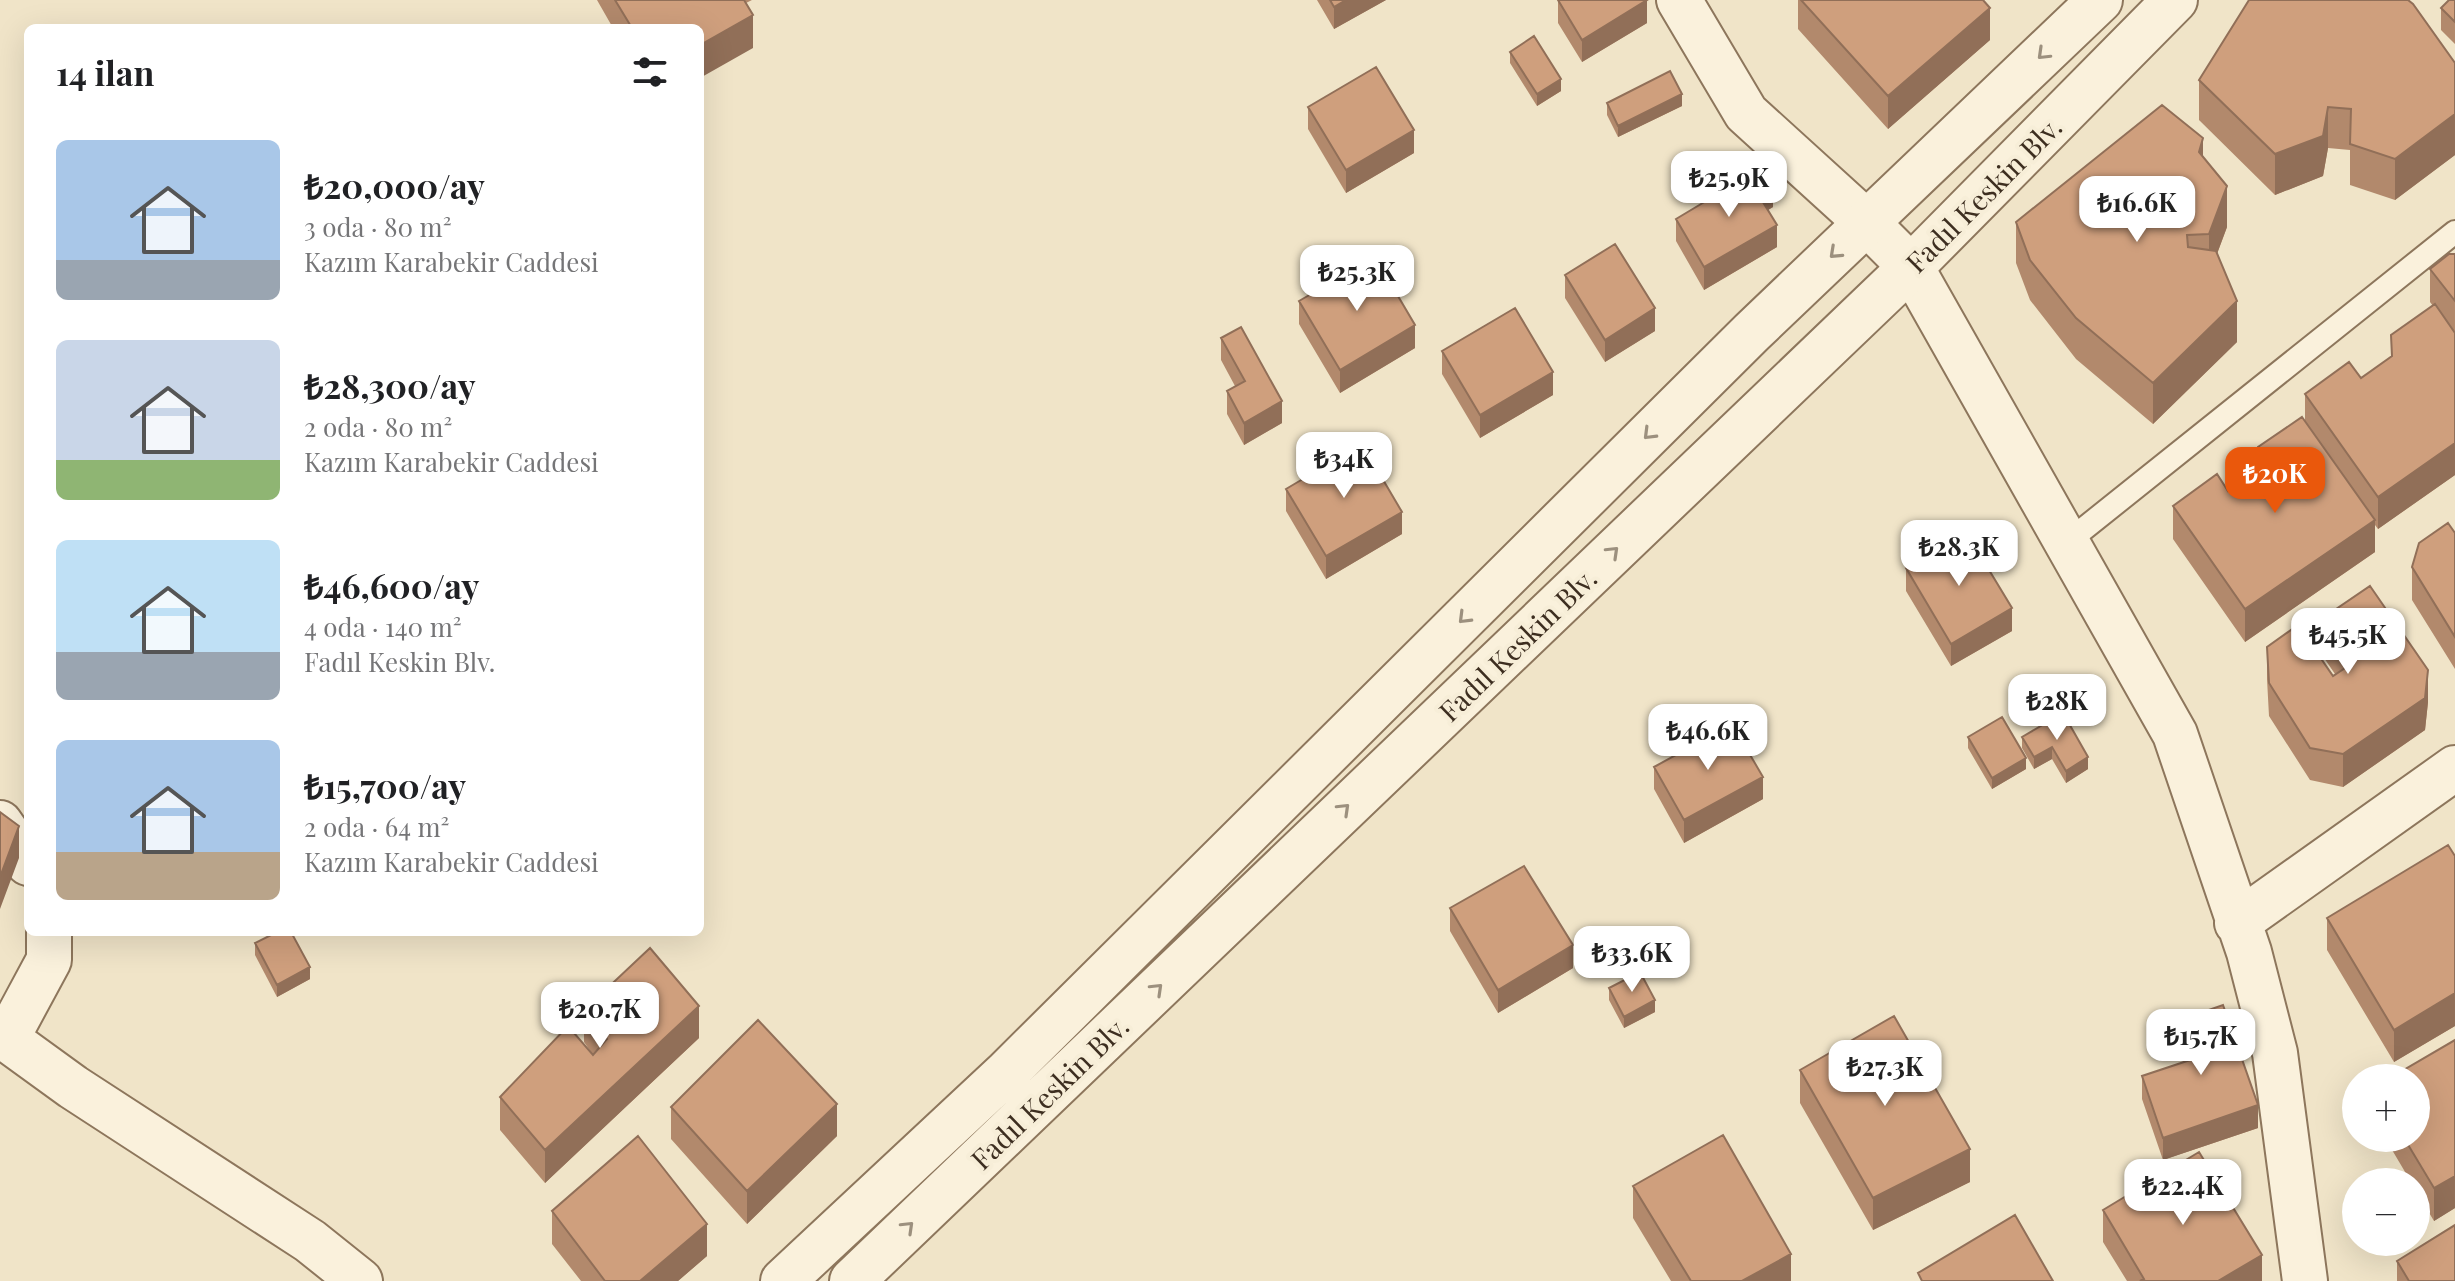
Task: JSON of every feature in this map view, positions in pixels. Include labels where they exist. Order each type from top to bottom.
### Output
[{"type":"street","points":[[1679,0],[1746,113],[1911,267],[2175,734],[2249,952],[2275,1053],[2305,1281]]},
{"type":"street","name":"Fadıl Keskin Blv.","points":[[783,1281],[1007,1072],[1752,332],[2100,0]]},
{"type":"street","name":"Fadıl Keskin Blv.","points":[[852,1281],[1911,267],[2175,0]]},
{"type":"street","points":[[2237,923],[2455,768]]},
{"type":"street","points":[[0,823],[24,857]]},
{"type":"street","points":[[49,936],[49,960],[4,1036],[73,1087],[310,1241],[360,1281]]},
{"type":"lane","points":[[2066,543],[2455,232]]},
{"type":"building","points":[[615,0],[744,0],[753,15],[704,43],[704,24],[630,24]]},
{"type":"building","points":[[1330,0],[1346,0],[1334,7]]},
{"type":"building","points":[[1558,0],[1647,0],[1582,40]]},
{"type":"building","points":[[1801,0],[1983,0],[1990,8],[1888,96]]},
{"type":"building","points":[[2249,0],[2408,0],[2455,63],[2455,114],[2395,159],[2350,144],[2351,109],[2328,107],[2323,136],[2275,154],[2199,80]]},
{"type":"building","points":[[2449,0],[2455,0],[2455,22],[2441,8]]},
{"type":"building","points":[[1534,36],[1561,79],[1537,94],[1510,52]]},
{"type":"building","points":[[1376,67],[1414,130],[1346,170],[1308,107]]},
{"type":"building","points":[[1670,71],[1682,94],[1618,126],[1607,103]]},
{"type":"building","points":[[2162,105],[2203,138],[2199,152],[2227,186],[2209,234],[2187,235],[2188,247],[2216,251],[2237,301],[2153,383],[2076,318],[2030,260],[2016,222]]},
{"type":"building","points":[[1763,167],[1773,184],[1758,194],[1777,225],[1704,267],[1676,219]]},
{"type":"building","points":[[1615,244],[1655,308],[1605,340],[1565,275]]},
{"type":"building","points":[[2449,254],[2455,254],[2455,301],[2430,269]]},
{"type":"building","points":[[1375,257],[1415,325],[1340,370],[1299,301]]},
{"type":"building","points":[[2435,304],[2455,333],[2455,443],[2378,497],[2305,394],[2349,362],[2361,378],[2392,356],[2391,335]]},
{"type":"building","points":[[1515,308],[1553,372],[1480,415],[1442,351]]},
{"type":"building","points":[[1241,327],[1282,401],[1244,423],[1227,391],[1245,381],[1221,338]]},
{"type":"building","points":[[2302,417],[2375,520],[2245,609],[2173,506],[2217,474],[2228,491],[2260,469],[2258,447]]},
{"type":"building","points":[[1362,444],[1402,512],[1326,556],[1286,489]]},
{"type":"building","points":[[2448,523],[2455,533],[2455,637],[2412,567],[2419,543]]},
{"type":"building","points":[[1966,532],[2012,608],[1951,644],[1906,568]]},
{"type":"building","points":[[2370,586],[2428,670],[2425,698],[2343,754],[2310,748],[2269,683],[2267,647],[2298,625],[2333,676],[2351,664],[2320,620]]},
{"type":"building","points":[[2063,713],[2088,757],[2066,771],[2052,747],[2034,757],[2022,737]]},
{"type":"building","points":[[2002,717],[2026,758],[1992,778],[1968,737]]},
{"type":"building","points":[[1732,724],[1763,777],[1684,820],[1654,767]]},
{"type":"building","points":[[0,812],[19,826],[0,877]]},
{"type":"building","points":[[2448,845],[2455,856],[2455,993],[2394,1030],[2327,918]]},
{"type":"building","points":[[1524,866],[1573,945],[1498,990],[1450,908]]},
{"type":"building","points":[[269,936],[293,936],[310,967],[277,985],[255,943]]},
{"type":"building","points":[[650,948],[699,1006],[545,1150],[500,1097],[568,1026],[593,1055],[607,1039],[584,1010]]},
{"type":"building","points":[[1640,972],[1655,1000],[1624,1017],[1609,988]]},
{"type":"building","points":[[2223,1005],[2258,1105],[2163,1138],[2142,1076],[2190,1060],[2177,1021]]},
{"type":"building","points":[[1894,1016],[1970,1149],[1873,1198],[1800,1070]]},
{"type":"building","points":[[758,1020],[837,1104],[747,1191],[671,1107]]},
{"type":"building","points":[[2455,1040],[2455,1176],[2434,1188],[2430,1181],[2430,1168],[2422,1168],[2412,1152],[2430,1152],[2430,1064],[2414,1064]]},
{"type":"building","points":[[1723,1135],[1791,1254],[1742,1281],[1691,1281],[1633,1186]]},
{"type":"building","points":[[638,1136],[707,1224],[640,1281],[605,1281],[552,1211]]},
{"type":"building","points":[[2199,1152],[2262,1255],[2218,1281],[2140,1281],[2144,1279],[2103,1210]]},
{"type":"building","points":[[2015,1215],[2053,1281],[1922,1281],[1918,1273]]},
{"type":"building","points":[[2455,1225],[2455,1281],[2409,1281],[2397,1261],[2405,1256],[2430,1256],[2430,1241]]}]
